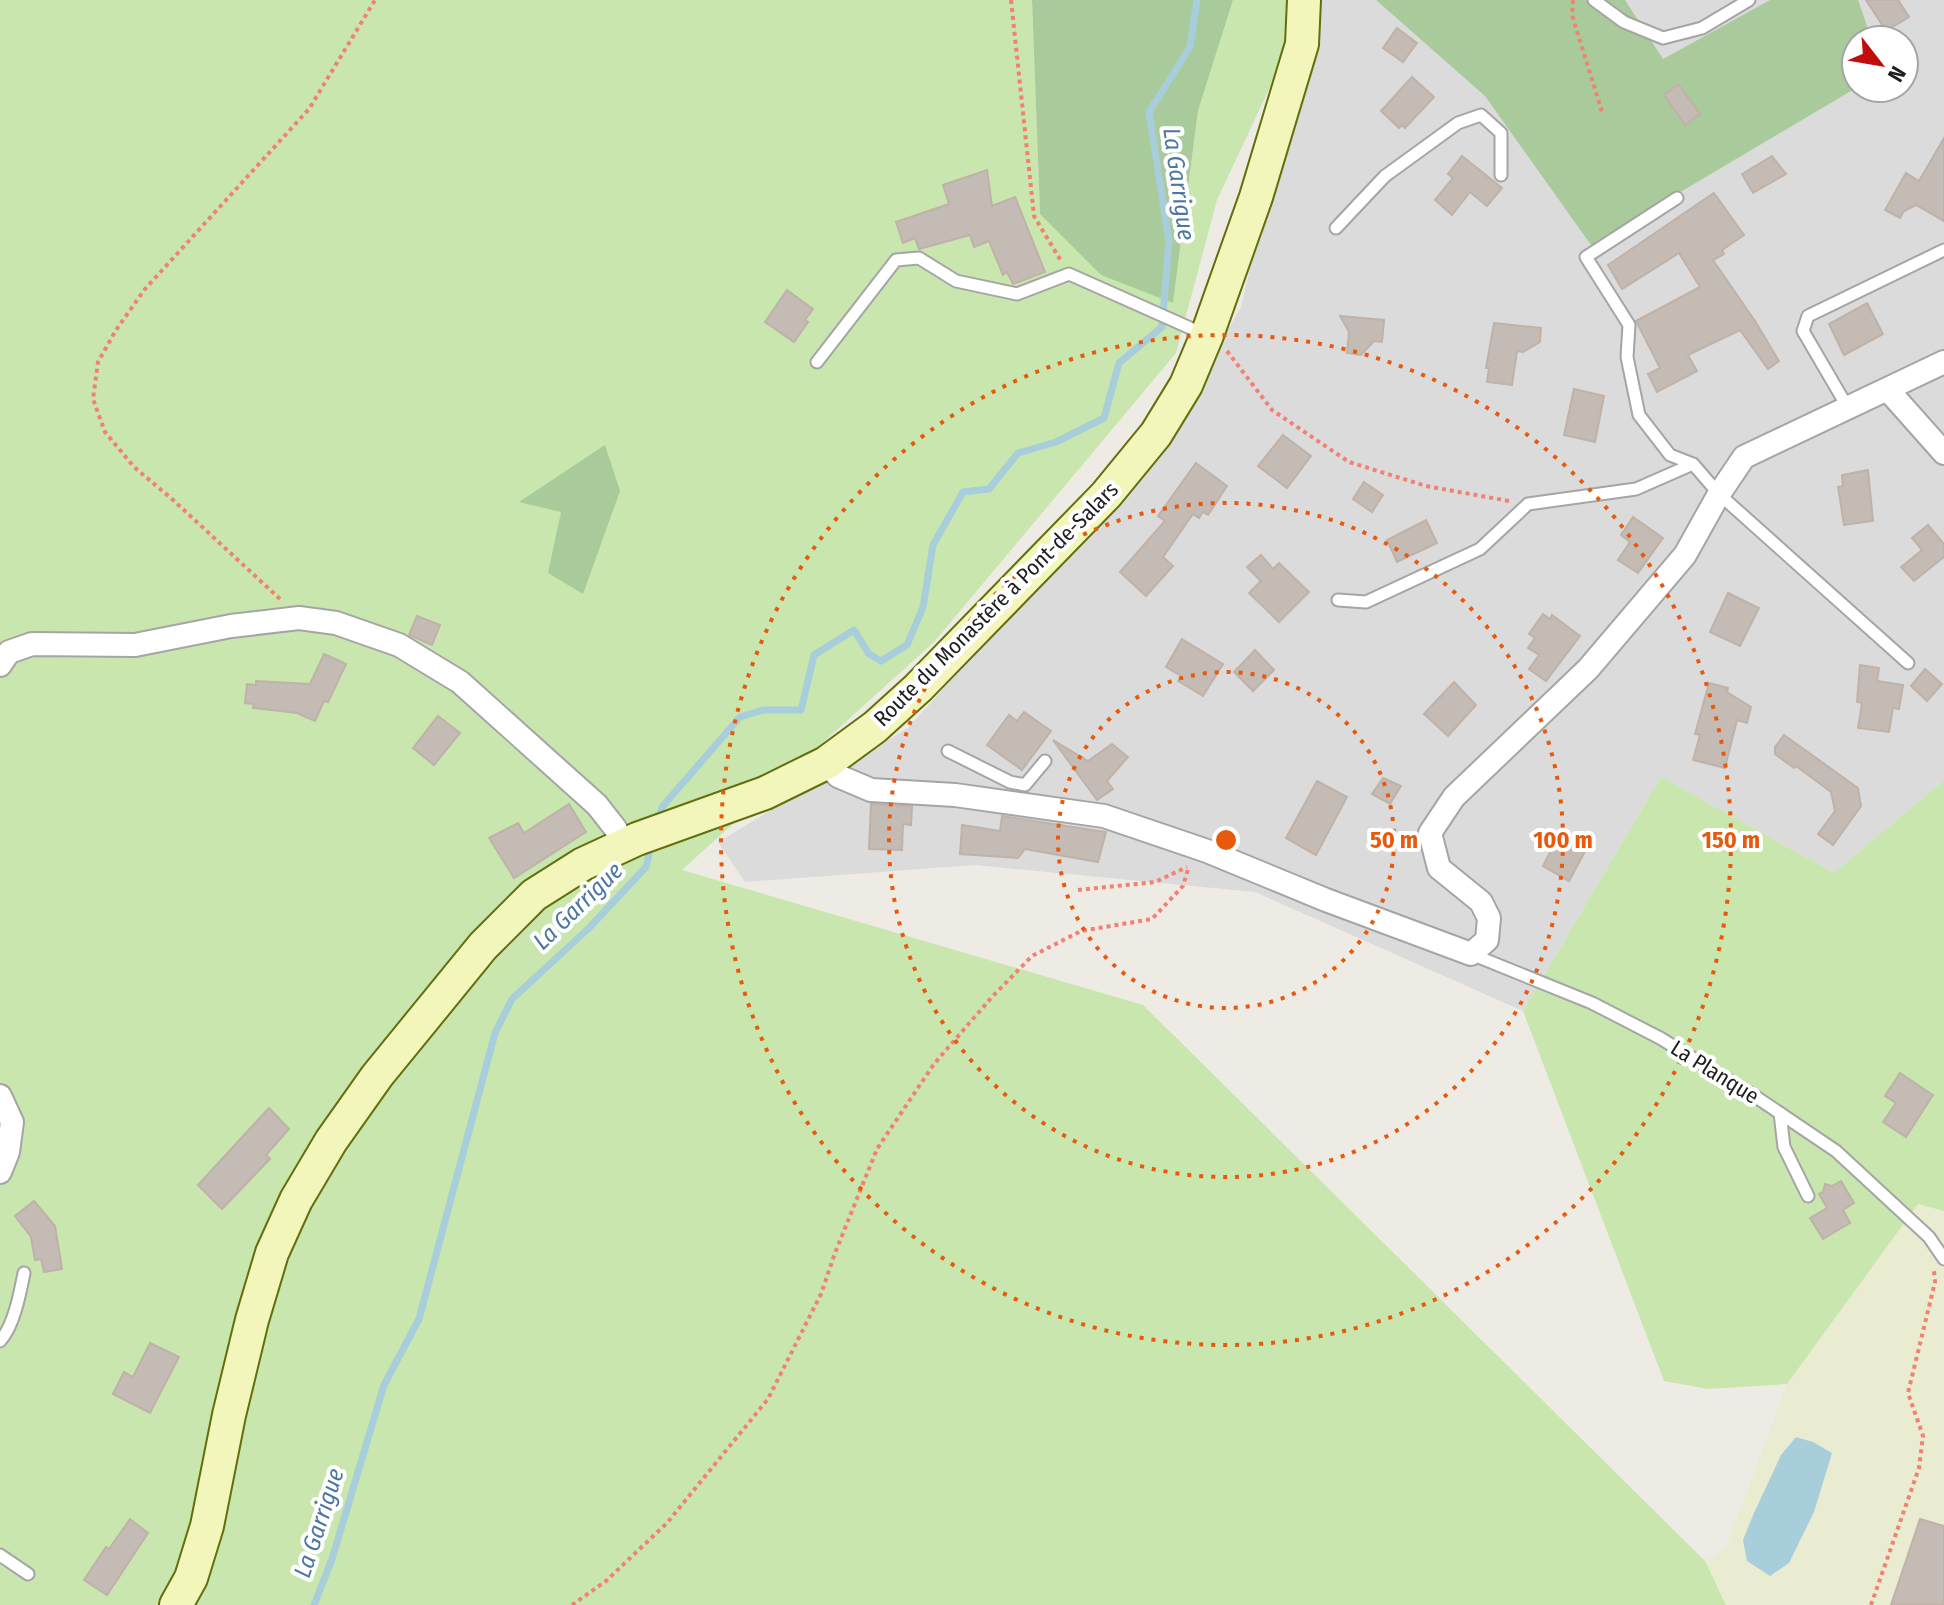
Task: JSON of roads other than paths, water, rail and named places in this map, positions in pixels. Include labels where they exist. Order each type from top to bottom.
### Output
[{"type":"street","name":"Route du Monastère à Pont-de-Salars","points":[[176,1605],[191,1578],[207,1526],[229,1415],[272,1253],[296,1200],[331,1141],[377,1076],[483,946],[534,895],[583,864],[630,842],[765,793],[826,763],[875,727],[918,688],[1106,495],[1156,434],[1186,385],[1194,330],[1256,197],[1302,44],[1304,0]]},
{"type":"street","points":[[826,763],[838,776],[871,790],[955,795],[1104,816],[1207,851],[1471,954],[1487,940],[1489,918],[1481,902],[1439,868],[1430,833],[1454,797],[1588,669],[1685,555],[1744,457],[1944,362]]},
{"type":"street","points":[[1888,390],[1944,453]]},
{"type":"street","points":[[0,665],[9,652],[32,644],[135,645],[231,626],[299,618],[336,623],[399,645],[460,682],[597,805],[630,842]]},
{"type":"street","points":[[0,1096],[12,1122],[8,1152],[0,1172]]},
{"type":"lane","points":[[1594,0],[1624,22],[1663,38],[1702,28],[1749,0]]},
{"type":"lane","points":[[1336,228],[1385,176],[1458,123],[1481,115],[1501,133],[1501,175]]},
{"type":"lane","points":[[1677,198],[1586,257],[1629,325],[1627,357],[1639,415],[1670,455],[1693,464],[1719,494],[1908,663]]},
{"type":"lane","points":[[1848,408],[1803,331],[1808,316],[1944,250]]},
{"type":"lane","points":[[817,362],[896,260],[919,258],[956,281],[1017,294],[1069,274],[1194,330]]},
{"type":"lane","points":[[1338,600],[1366,602],[1480,549],[1528,504],[1636,489],[1693,464]]},
{"type":"lane","points":[[948,751],[1010,782],[1025,785],[1045,761]]},
{"type":"lane","name":"La Planque","points":[[1471,954],[1592,1003],[1660,1038],[1780,1113],[1836,1151],[1929,1237],[1944,1259]]},
{"type":"lane","points":[[1780,1113],[1784,1147],[1808,1196]]},
{"type":"lane","points":[[0,1341],[17,1303],[24,1273]]},
{"type":"lane","points":[[0,1555],[28,1574]]},
{"type":"water","points":[[1796,1437],[1832,1453],[1814,1512],[1789,1563],[1770,1576],[1747,1561],[1743,1540],[1781,1455]]},
{"type":"waterway","name":"La Garrigue","points":[[658,822],[662,807],[740,717],[763,710],[801,710],[814,655],[854,630],[869,654],[881,661],[907,645],[923,607],[933,545],[963,492],[989,489],[1018,453],[1056,442],[1104,418],[1119,363],[1162,327],[1169,241],[1149,112],[1190,47],[1197,0]]},
{"type":"waterway","name":"La Garrigue","points":[[314,1605],[332,1559],[384,1385],[419,1319],[495,1033],[512,999],[589,928],[646,867],[651,846]]}]
